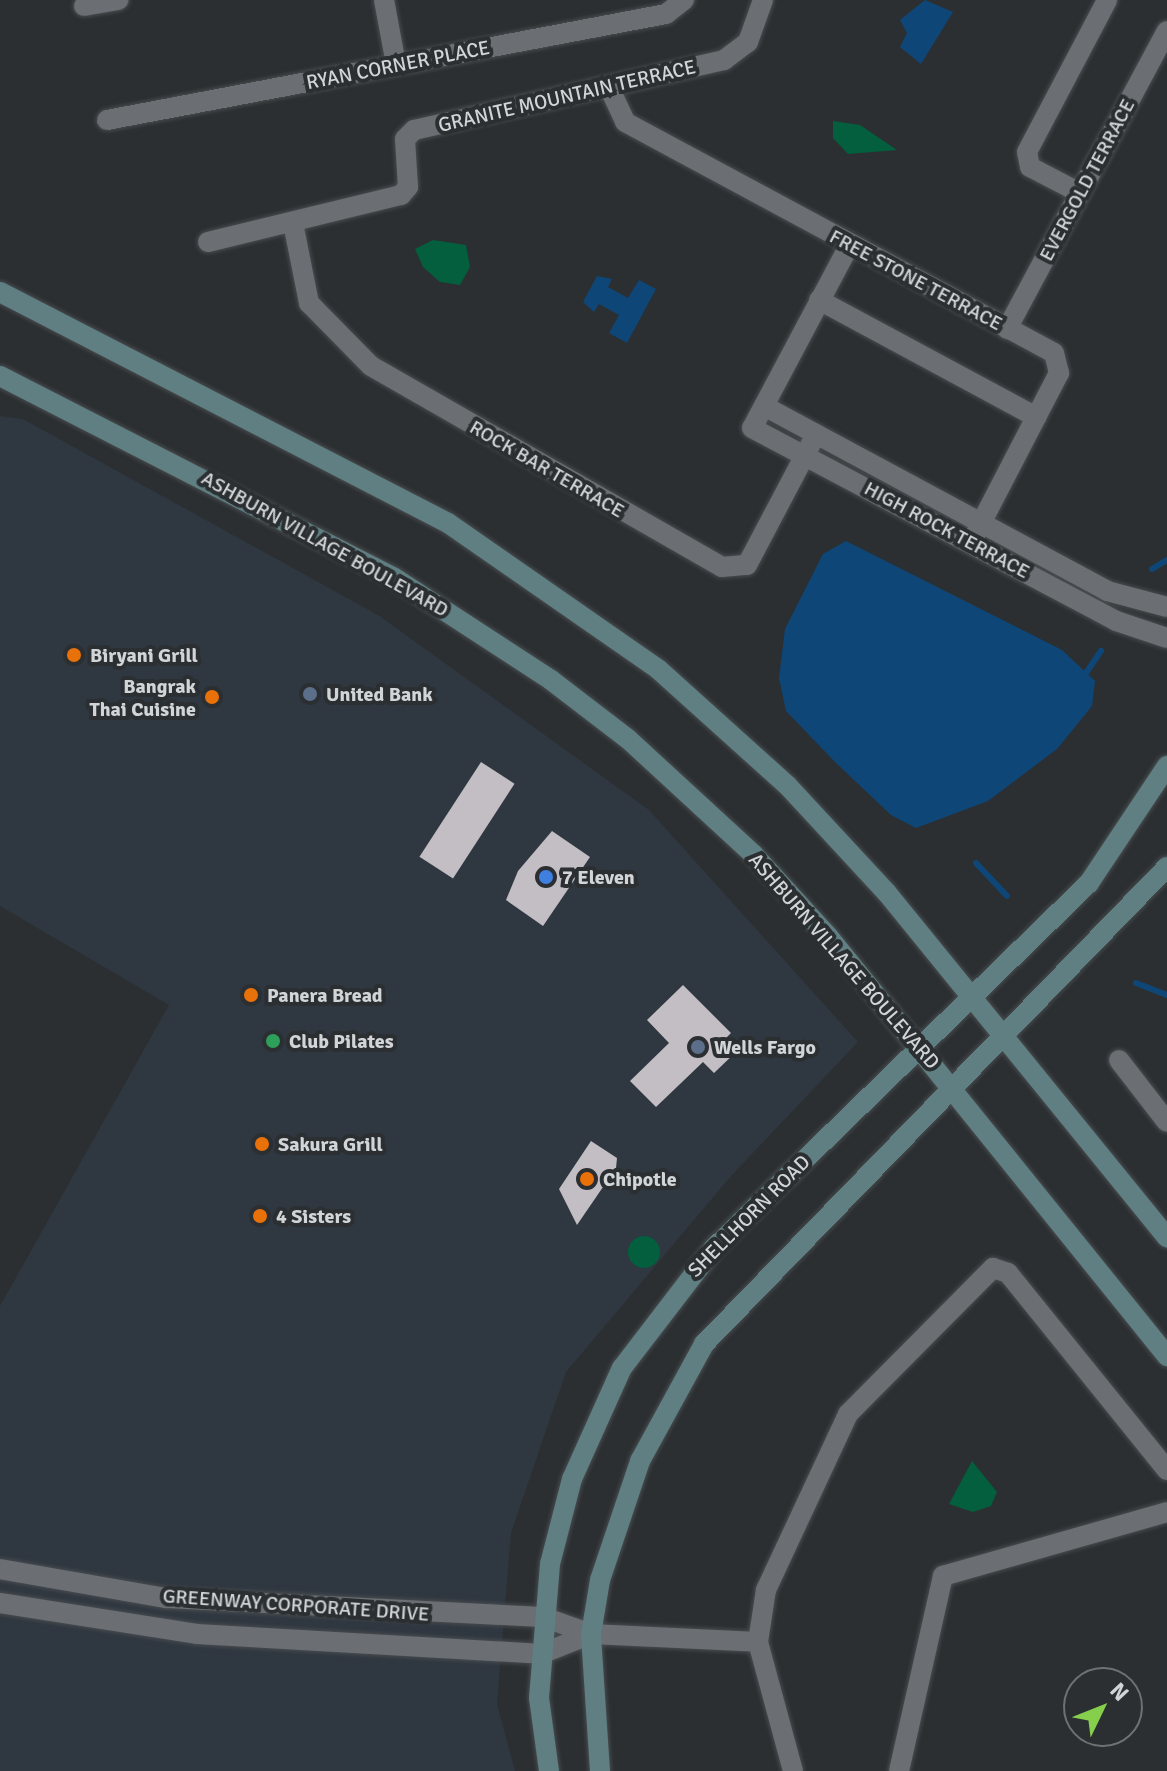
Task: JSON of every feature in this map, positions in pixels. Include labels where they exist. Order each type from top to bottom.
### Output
[{"type":"main road","points":[[0,292],[371,480],[594,620],[787,785],[975,997],[1167,1238]]},
{"type":"main road","name":"ASHBURN VILLAGE BOULEVARD","points":[[0,376],[393,577],[551,680],[753,854],[922,1049],[1167,1356]]},
{"type":"main road","name":"SHELLHORN ROAD","points":[[549,1771],[541,1654],[543,1617],[572,1479],[640,1338],[714,1248],[922,1049],[1089,883],[1167,766]]},
{"type":"main road","points":[[600,1771],[591,1634],[623,1502],[704,1344],[1167,867]]},
{"type":"street","points":[[84,6],[118,0]]},
{"type":"street","points":[[384,0],[396,64]]},
{"type":"street","name":"RYAN CORNER PLACE","points":[[107,120],[666,14],[684,0]]},
{"type":"street","name":"GRANITE MOUNTAIN TERRACE","points":[[208,242],[401,195],[408,187],[405,139],[414,130],[724,60],[748,42],[763,0]]},
{"type":"street","points":[[1080,193],[1030,167],[1027,152],[1107,0]]},
{"type":"street","name":"EVERGOLD TERRACE","points":[[1007,329],[1167,31]]},
{"type":"street","name":"FREE STONE TERRACE","points":[[609,87],[625,122],[1007,329],[1059,363],[1036,417],[971,543]]},
{"type":"street","name":"ROCK BAR TERRACE","points":[[293,223],[309,303],[371,366],[722,567],[747,565],[816,434]]},
{"type":"street","points":[[764,406],[850,244]]},
{"type":"street","points":[[819,300],[1036,417]]},
{"type":"street","name":"HIGH ROCK TERRACE","points":[[1167,607],[1107,591],[764,406],[752,428],[1116,621],[1167,638]]},
{"type":"street","points":[[1119,1060],[1167,1122]]},
{"type":"street","points":[[793,1771],[758,1642],[766,1590],[836,1432],[993,1268],[1008,1273],[1167,1470]]},
{"type":"street","points":[[899,1771],[943,1576],[1167,1512]]},
{"type":"street","name":"GREENWAY CORPORATE DRIVE","points":[[0,1569],[167,1598],[543,1617],[591,1634]]},
{"type":"street","name":"GREENWAY CORPORATE DRIVE","points":[[0,1603],[197,1634],[541,1654]]},
{"type":"street","points":[[541,1654],[591,1634],[758,1642]]},
{"type":"shaded area","points":[[0,416],[23,419],[378,615],[649,810],[858,1042],[731,1176],[566,1372],[511,1533],[497,1704],[515,1771],[0,1771],[0,1306],[169,1005],[0,906]]},
{"type":"green space","points":[[833,121],[860,125],[897,150],[848,154],[833,138]]},
{"type":"green space","points":[[433,240],[466,245],[470,267],[460,285],[440,282],[423,267],[415,249]]},
{"type":"green space","points":[[644,1236],[655,1241],[660,1252],[655,1263],[644,1268],[633,1263],[628,1252],[633,1241]]},
{"type":"green space","points":[[972,1461],[997,1492],[991,1506],[973,1512],[949,1504]]},
{"type":"water","points":[[925,0],[953,12],[921,64],[900,47],[907,33],[900,20]]},
{"type":"water","points":[[597,276],[612,279],[608,287],[628,298],[639,280],[656,289],[627,343],[609,333],[619,315],[599,304],[594,312],[583,302]]},
{"type":"water","points":[[846,541],[1062,650],[1095,681],[1092,706],[1057,749],[988,801],[916,828],[891,815],[835,762],[786,711],[779,678],[785,629],[823,554]]},
{"type":"building","points":[[481,762],[515,784],[453,879],[419,857]]},
{"type":"building","name":"7 Eleven","points":[[552,831],[590,857],[543,926],[506,900],[518,871]]},
{"type":"building","name":"Wells Fargo","points":[[683,985],[731,1033],[724,1040],[736,1052],[714,1073],[703,1062],[656,1107],[630,1081],[669,1043],[647,1020]]},
{"type":"building","name":"Chipotle","points":[[591,1141],[617,1158],[616,1168],[577,1225],[559,1189]]},
{"type":"waterway","points":[[1152,569],[1167,560]]},
{"type":"waterway","points":[[1086,673],[1101,651]]},
{"type":"waterway","points":[[976,863],[1007,896]]},
{"type":"waterway","points":[[1136,983],[1167,995]]},
{"type":"place","name":"Biryani Grill","points":[[74,655]]},
{"type":"place","name":"United Bank","points":[[310,694]]},
{"type":"place","name":"Bangrak Thai Cuisine","points":[[212,697]]},
{"type":"place","name":"7 Eleven","points":[[546,877]]},
{"type":"place","name":"Panera Bread","points":[[251,995]]},
{"type":"place","name":"Club Pilates","points":[[273,1041]]},
{"type":"place","name":"Wells Fargo","points":[[698,1047]]},
{"type":"place","name":"Sakura Grill","points":[[262,1144]]},
{"type":"place","name":"Chipotle","points":[[587,1179]]},
{"type":"place","name":"4 Sisters","points":[[260,1216]]}]
